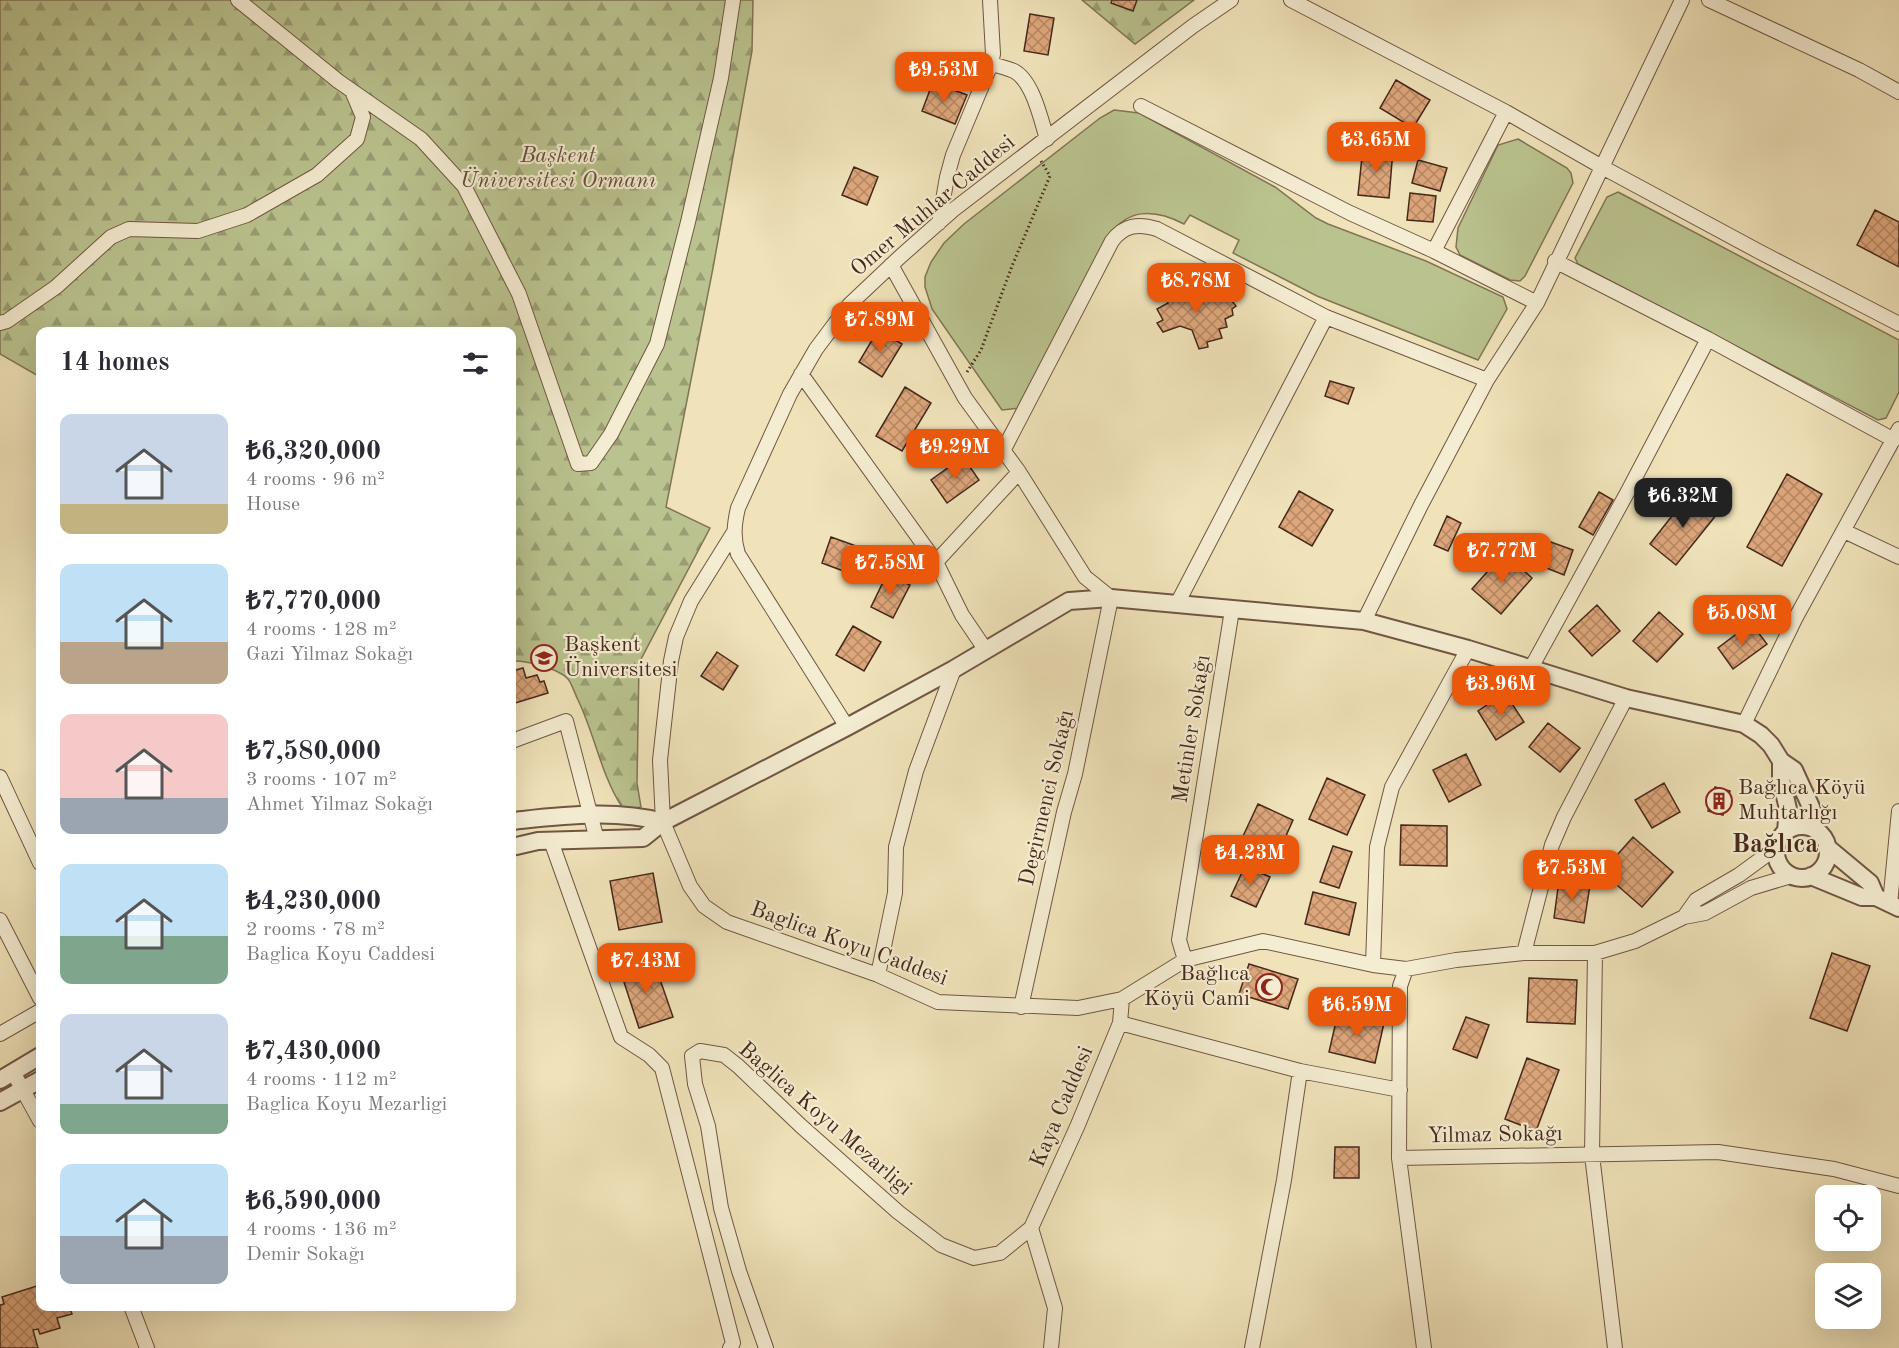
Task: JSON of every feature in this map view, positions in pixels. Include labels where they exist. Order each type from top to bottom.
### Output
[{"type":"street","points":[[237,0],[352,91],[421,139],[464,186],[519,294],[578,464],[591,463],[611,434],[657,344],[718,89],[733,0]]},
{"type":"street","points":[[939,223],[953,155],[992,64],[990,0]]},
{"type":"street","name":"Omer Muhlar Caddesi","points":[[847,727],[738,554],[734,540],[738,508],[790,394],[831,327],[849,305],[891,265],[939,223],[1193,26],[1231,0]]},
{"type":"street","points":[[1291,0],[1506,112],[1602,167],[1899,324]]},
{"type":"street","points":[[1364,621],[1421,505],[1487,380],[1537,303],[1555,261],[1682,0]]},
{"type":"street","points":[[1709,0],[1859,70],[1899,92]]},
{"type":"street","points":[[992,64],[1014,71],[1025,81],[1047,139]]},
{"type":"street","points":[[0,323],[8,321],[56,287],[111,237],[129,229],[198,231],[247,215],[317,175],[357,139],[363,117],[352,91]]},
{"type":"street","points":[[1141,106],[1350,213],[1434,251],[1537,303]]},
{"type":"street","points":[[1434,251],[1506,112]]},
{"type":"street","points":[[1004,451],[1101,260],[1119,231],[1145,225],[1157,229],[1326,317],[1487,380]]},
{"type":"street","points":[[1555,261],[1896,435],[1795,619],[1744,724]]},
{"type":"street","points":[[891,265],[964,398],[1019,472],[1085,576],[1111,598]]},
{"type":"street","points":[[1177,604],[1326,317]]},
{"type":"street","points":[[1531,668],[1708,339]]},
{"type":"street","points":[[801,374],[936,562],[962,615],[984,649]]},
{"type":"street","points":[[936,562],[1019,472]]},
{"type":"street","points":[[1844,531],[1899,557]]},
{"type":"street","name":"Baglica Koyu Caddesi","points":[[734,532],[692,601],[675,637],[660,760],[663,822],[690,886],[704,906],[727,922],[878,975],[938,1002],[1078,1008],[1122,999],[1185,960],[1263,941],[1407,969],[1456,960],[1524,953],[1595,953],[1652,934],[1684,917]]},
{"type":"street","points":[[516,846],[551,841],[643,838],[663,822],[954,669],[984,649],[1069,601],[1111,598],[1364,621],[1468,649],[1626,698],[1744,724],[1771,745],[1781,761],[1794,770],[1811,807],[1818,831],[1828,848],[1870,883],[1888,903]]},
{"type":"street","name":"Degirmenci Sokağı","points":[[1021,1006],[1064,812],[1075,774],[1111,598]]},
{"type":"street","name":"Metinler Sokağı","points":[[1185,960],[1179,940],[1232,610]]},
{"type":"street","points":[[1373,964],[1377,847],[1392,787],[1468,649]]},
{"type":"street","points":[[878,975],[895,893],[896,847],[916,771],[954,669]]},
{"type":"street","points":[[1524,953],[1552,846],[1564,817],[1626,698]]},
{"type":"street","points":[[516,740],[566,721],[597,840]]},
{"type":"street","points":[[1781,761],[1781,778],[1788,810],[1786,831]]},
{"type":"street","points":[[0,777],[36,855]]},
{"type":"street","points":[[1888,903],[1899,811]]},
{"type":"street","points":[[516,821],[591,815],[640,816],[663,822]]},
{"type":"street","points":[[1818,831],[1805,825],[1792,827],[1786,831],[1781,836],[1775,855],[1781,867],[1791,876],[1798,878],[1811,876],[1817,873],[1826,862],[1828,848]]},
{"type":"street","points":[[551,841],[621,1037],[649,1055],[662,1068],[733,1343],[729,1348]]},
{"type":"street","points":[[1684,917],[1696,900],[1739,875],[1776,848]]},
{"type":"street","points":[[1684,917],[1705,913],[1751,888],[1791,876]]},
{"type":"street","points":[[1811,876],[1862,897],[1888,903]]},
{"type":"street","points":[[0,920],[36,990]]},
{"type":"street","points":[[1595,953],[1592,1155],[1615,1348]]},
{"type":"street","points":[[1407,969],[1401,986],[1399,1158],[1424,1348]]},
{"type":"street","name":"Kaya Caddesi","points":[[1031,1228],[1077,1127],[1120,1023],[1122,999]]},
{"type":"street","points":[[0,1034],[36,1013]]},
{"type":"street","points":[[1120,1023],[1300,1071],[1400,1090]]},
{"type":"street","name":"Baglica Koyu Mezarligi","points":[[766,1348],[739,1271],[721,1208],[708,1126],[695,1084],[692,1056],[700,1051],[724,1055],[738,1066],[898,1212],[941,1245],[974,1258],[1000,1253],[1031,1228]]},
{"type":"street","points":[[36,1058],[6,1076],[24,1090],[36,1112]]},
{"type":"street","points":[[1252,1348],[1284,1180],[1300,1071]]},
{"type":"street","points":[[0,1102],[36,1082]]},
{"type":"street","name":"Yilmaz Sokağı","points":[[1399,1158],[1718,1152],[1834,1169],[1899,1186]]},
{"type":"street","points":[[1031,1228],[1055,1308],[1051,1348]]},
{"type":"street","points":[[133,1311],[147,1348]]},
{"type":"path","points":[[958,386],[981,350],[1012,266],[1050,176],[1034,150]]},
{"type":"green space","name":"Başkent Üniversitesi Ormanı","points":[[0,0],[753,0],[752,51],[713,268],[666,507],[710,528],[639,663],[637,783],[641,807],[631,809],[622,807],[615,795],[584,713],[568,679],[557,671],[516,661],[516,327],[36,327],[36,375],[0,354]]},
{"type":"green space","points":[[1082,0],[1194,0],[1135,44]]},
{"type":"green space","points":[[1114,110],[1139,113],[1275,187],[1316,218],[1328,224],[1426,261],[1503,297],[1507,309],[1478,360],[1317,296],[1233,253],[1239,240],[1190,215],[1184,224],[1162,215],[1141,214],[1123,221],[1107,239],[1020,408],[1002,410],[932,309],[925,287],[925,277],[931,262],[944,243],[964,224],[1100,118]]},
{"type":"green space","points":[[1518,139],[1567,168],[1571,173],[1573,183],[1525,276],[1520,281],[1510,280],[1460,255],[1456,247],[1458,228],[1498,145]]},
{"type":"green space","points":[[1618,192],[1899,340],[1899,392],[1886,418],[1878,420],[1578,264],[1575,258],[1607,197]]},
{"type":"building","points":[[1112,0],[1137,0],[1133,11],[1111,3]]},
{"type":"building","points":[[1030,14],[1054,18],[1048,55],[1024,51]]},
{"type":"building","points":[[1396,80],[1430,100],[1413,128],[1380,108]]},
{"type":"building","points":[[933,82],[967,95],[955,124],[922,111]]},
{"type":"building","points":[[1363,147],[1393,150],[1389,198],[1358,195]]},
{"type":"building","points":[[1418,160],[1447,168],[1440,191],[1412,183]]},
{"type":"building","points":[[854,167],[878,177],[867,205],[842,195]]},
{"type":"building","points":[[1410,193],[1436,196],[1433,222],[1407,220]]},
{"type":"building","points":[[1875,210],[1899,222],[1899,267],[1857,245]]},
{"type":"building","points":[[1183,282],[1192,290],[1218,299],[1229,297],[1236,306],[1232,309],[1233,315],[1225,319],[1227,327],[1219,329],[1222,338],[1207,342],[1208,347],[1199,349],[1192,330],[1180,326],[1163,332],[1157,323],[1163,320],[1157,309],[1168,303],[1164,296],[1172,293],[1169,287]]},
{"type":"building","points":[[878,330],[902,344],[882,377],[859,362]]},
{"type":"building","points":[[1330,381],[1354,388],[1348,404],[1325,396]]},
{"type":"building","points":[[905,387],[931,403],[902,451],[876,436]]},
{"type":"building","points":[[963,457],[979,480],[947,503],[931,480]]},
{"type":"building","points":[[1787,474],[1822,494],[1782,566],[1747,547]]},
{"type":"building","points":[[1299,491],[1333,510],[1312,546],[1279,527]]},
{"type":"building","points":[[1599,492],[1613,500],[1593,535],[1579,527]]},
{"type":"building","points":[[1690,493],[1717,514],[1676,565],[1650,544]]},
{"type":"building","points":[[1447,516],[1461,523],[1448,551],[1434,545]]},
{"type":"building","points":[[831,537],[856,546],[846,572],[822,563]]},
{"type":"building","points":[[1548,541],[1573,550],[1564,575],[1539,565]]},
{"type":"building","points":[[1504,553],[1532,578],[1501,614],[1472,589]]},
{"type":"building","points":[[887,574],[910,585],[893,618],[871,607]]},
{"type":"building","points":[[1597,605],[1620,631],[1592,656],[1569,631]]},
{"type":"building","points":[[1659,612],[1683,634],[1657,662],[1633,641]]},
{"type":"building","points":[[1751,623],[1767,644],[1733,669],[1718,648]]},
{"type":"building","points":[[853,626],[881,642],[864,671],[836,655]]},
{"type":"building","points":[[717,652],[738,666],[723,690],[701,676]]},
{"type":"building","points":[[523,668],[526,678],[537,675],[540,682],[544,681],[548,693],[516,703],[516,670]]},
{"type":"building","points":[[1505,693],[1524,722],[1496,740],[1478,711]]},
{"type":"building","points":[[1548,723],[1580,748],[1560,772],[1529,747]]},
{"type":"building","points":[[1466,754],[1481,785],[1449,802],[1433,770]]},
{"type":"building","points":[[1327,778],[1365,795],[1347,835],[1309,819]]},
{"type":"building","points":[[1664,783],[1680,812],[1652,828],[1635,800]]},
{"type":"building","name":"Bağlıca Köyü Muhtarlığı","points":[[1715,787],[1730,791],[1723,815],[1708,811]]},
{"type":"building","points":[[1258,804],[1293,820],[1273,865],[1237,849]]},
{"type":"building","points":[[1401,825],[1447,826],[1447,866],[1400,865]]},
{"type":"building","points":[[1633,837],[1673,872],[1642,907],[1602,872]]},
{"type":"building","points":[[1333,846],[1352,852],[1339,888],[1320,882]]},
{"type":"building","points":[[1245,866],[1270,877],[1256,907],[1231,896]]},
{"type":"building","points":[[653,873],[662,922],[619,930],[610,881]]},
{"type":"building","points":[[1559,880],[1590,885],[1584,923],[1554,918]]},
{"type":"building","points":[[1313,892],[1356,903],[1349,935],[1305,924]]},
{"type":"building","points":[[1832,953],[1870,966],[1847,1031],[1810,1018]]},
{"type":"building","points":[[653,959],[673,1017],[639,1028],[620,970]]},
{"type":"building","name":"Bağlıca Köyü Cami","points":[[1249,964],[1298,979],[1288,1009],[1239,994]]},
{"type":"building","points":[[1529,978],[1577,980],[1575,1024],[1527,1022]]},
{"type":"building","points":[[1338,1013],[1384,1023],[1375,1063],[1329,1052]]},
{"type":"building","points":[[1466,1017],[1489,1025],[1477,1058],[1453,1049]]},
{"type":"building","points":[[1527,1058],[1559,1070],[1536,1131],[1505,1119]]},
{"type":"building","points":[[1335,1147],[1359,1147],[1359,1178],[1334,1178]]},
{"type":"building","points":[[36,1286],[36,1311],[71,1311],[72,1314],[57,1318],[60,1328],[40,1334],[38,1329],[33,1330],[38,1348],[0,1348],[0,1305],[4,1304],[2,1297]]},
{"type":"place","name":"Başkent Üniversitesi","points":[[544,658]]},
{"type":"place","name":"Bağlıca Köyü Muhtarlığı","points":[[1719,801]]},
{"type":"place","name":"Bağlıca Köyü Cami","points":[[1269,987]]},
{"type":"district","name":"Bağlıca","points":[[1775,845]]}]
